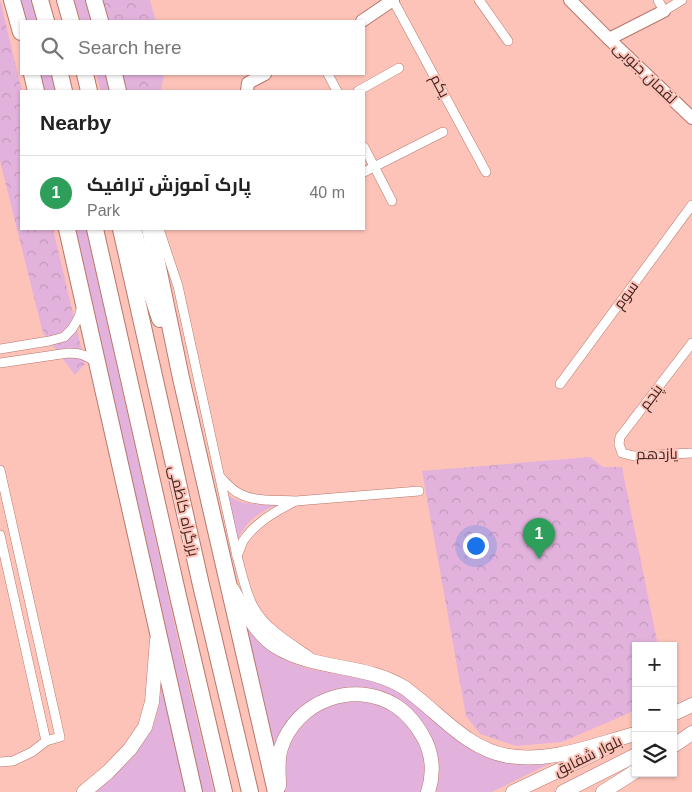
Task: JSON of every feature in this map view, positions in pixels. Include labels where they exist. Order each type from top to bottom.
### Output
[{"type":"highway","points":[[12,0],[20,28]]},
{"type":"highway","points":[[40,0],[46,20]]},
{"type":"highway","points":[[65,0],[71,20]]},
{"type":"highway","points":[[94,0],[100,20]]},
{"type":"highway","points":[[32,75],[36,90]]},
{"type":"highway","points":[[60,75],[64,90]]},
{"type":"highway","points":[[85,75],[90,90]]},
{"type":"highway","points":[[114,75],[118,90]]},
{"type":"highway","points":[[67,230],[194,792]]},
{"type":"highway","name":"بزرگراه کاظمی","points":[[95,230],[224,792]]},
{"type":"highway","name":"بزرگراه کاظمی","points":[[121,230],[201,585],[250,792]]},
{"type":"highway","points":[[133,230],[150,290],[181,378]]},
{"type":"highway","name":"بزرگراه کاظمی","points":[[150,230],[181,378],[278,792]]},
{"type":"main road","points":[[228,583],[251,621],[274,646],[290,654],[319,663],[382,678],[404,688],[473,743],[491,752],[522,758],[551,757],[632,735]]},
{"type":"main road","points":[[84,792],[108,772],[130,749],[145,727],[154,691],[157,629]]},
{"type":"main road","points":[[278,792],[281,749],[296,721],[308,709],[330,698],[356,694],[378,697],[396,706],[413,720],[428,748],[432,764],[431,784],[428,792]]},
{"type":"main road","points":[[677,712],[692,705]]},
{"type":"main road","points":[[677,737],[692,732]]},
{"type":"main road","points":[[677,743],[692,732]]},
{"type":"main road","name":"بلوار شقایق","points":[[513,792],[632,736]]},
{"type":"main road","name":"بلوار شقایق","points":[[563,792],[632,757]]},
{"type":"main road","points":[[603,792],[632,774]]},
{"type":"street","points":[[363,20],[393,0]]},
{"type":"street","name":"یکم","points":[[393,0],[486,172]]},
{"type":"street","points":[[479,0],[508,42]]},
{"type":"street","points":[[570,0],[609,39]]},
{"type":"street","points":[[661,6],[682,0]]},
{"type":"street","name":"لقمان جنوبی","points":[[661,6],[609,39],[692,118]]},
{"type":"street","points":[[360,90],[399,68]]},
{"type":"street","points":[[247,90],[248,83],[263,75]]},
{"type":"street","points":[[328,75],[336,90]]},
{"type":"street","points":[[365,171],[443,132]]},
{"type":"street","points":[[365,150],[392,201]]},
{"type":"street","name":"سوم","points":[[560,384],[692,205]]},
{"type":"street","points":[[159,230],[178,286],[245,587],[254,608],[269,627],[319,663]]},
{"type":"street","points":[[0,349],[64,337],[72,329],[79,317],[83,301]]},
{"type":"street","name":"پنجم","points":[[622,453],[619,444],[620,437],[692,344]]},
{"type":"street","points":[[0,363],[80,353],[88,356],[97,364]]},
{"type":"street","name":"یازدهم","points":[[622,453],[634,456],[692,453]]},
{"type":"street","points":[[0,470],[60,737],[46,741],[32,752],[13,761],[0,762]]},
{"type":"street","points":[[220,476],[231,488],[240,494],[266,500],[296,501],[419,491]]},
{"type":"street","points":[[237,556],[243,542],[253,530],[266,518],[296,501]]},
{"type":"street","points":[[0,535],[46,741]]},
{"type":"green space","points":[[0,0],[22,90],[20,90],[20,230],[53,230],[85,364],[75,375],[43,333],[0,161]]},
{"type":"green space","points":[[18,0],[31,0],[37,20],[24,20]]},
{"type":"green space","points":[[74,0],[87,0],[93,20],[81,20]]},
{"type":"green space","points":[[100,0],[150,0],[156,20],[106,20]]},
{"type":"green space","points":[[38,75],[51,75],[55,90],[42,90]]},
{"type":"green space","points":[[96,75],[107,75],[111,90],[101,90]]},
{"type":"green space","points":[[121,75],[164,75],[161,90],[126,90]]},
{"type":"green space","points":[[73,230],[86,230],[214,792],[201,792]]},
{"type":"green space","points":[[590,457],[603,467],[622,467],[657,642],[632,642],[632,712],[562,742],[516,746],[480,734],[466,716],[422,471]]},
{"type":"green space","points":[[227,494],[244,503],[278,504],[253,518],[244,528],[237,541]]},
{"type":"green space","points":[[244,619],[258,642],[277,655],[309,669],[375,681],[391,687],[405,695],[465,744],[561,758],[492,792],[435,792],[438,777],[438,760],[435,747],[426,728],[417,716],[331,692],[274,754]]},
{"type":"green space","points":[[161,682],[186,792],[96,792],[134,756],[153,728],[160,702]]},
{"type":"green space","points":[[349,700],[380,705],[392,711],[411,729],[422,753],[425,766],[422,792],[285,792],[284,760],[292,737],[307,718],[319,710]]},
{"type":"place","name":"پارک آموزش ترافیک","points":[[539,559]]}]
